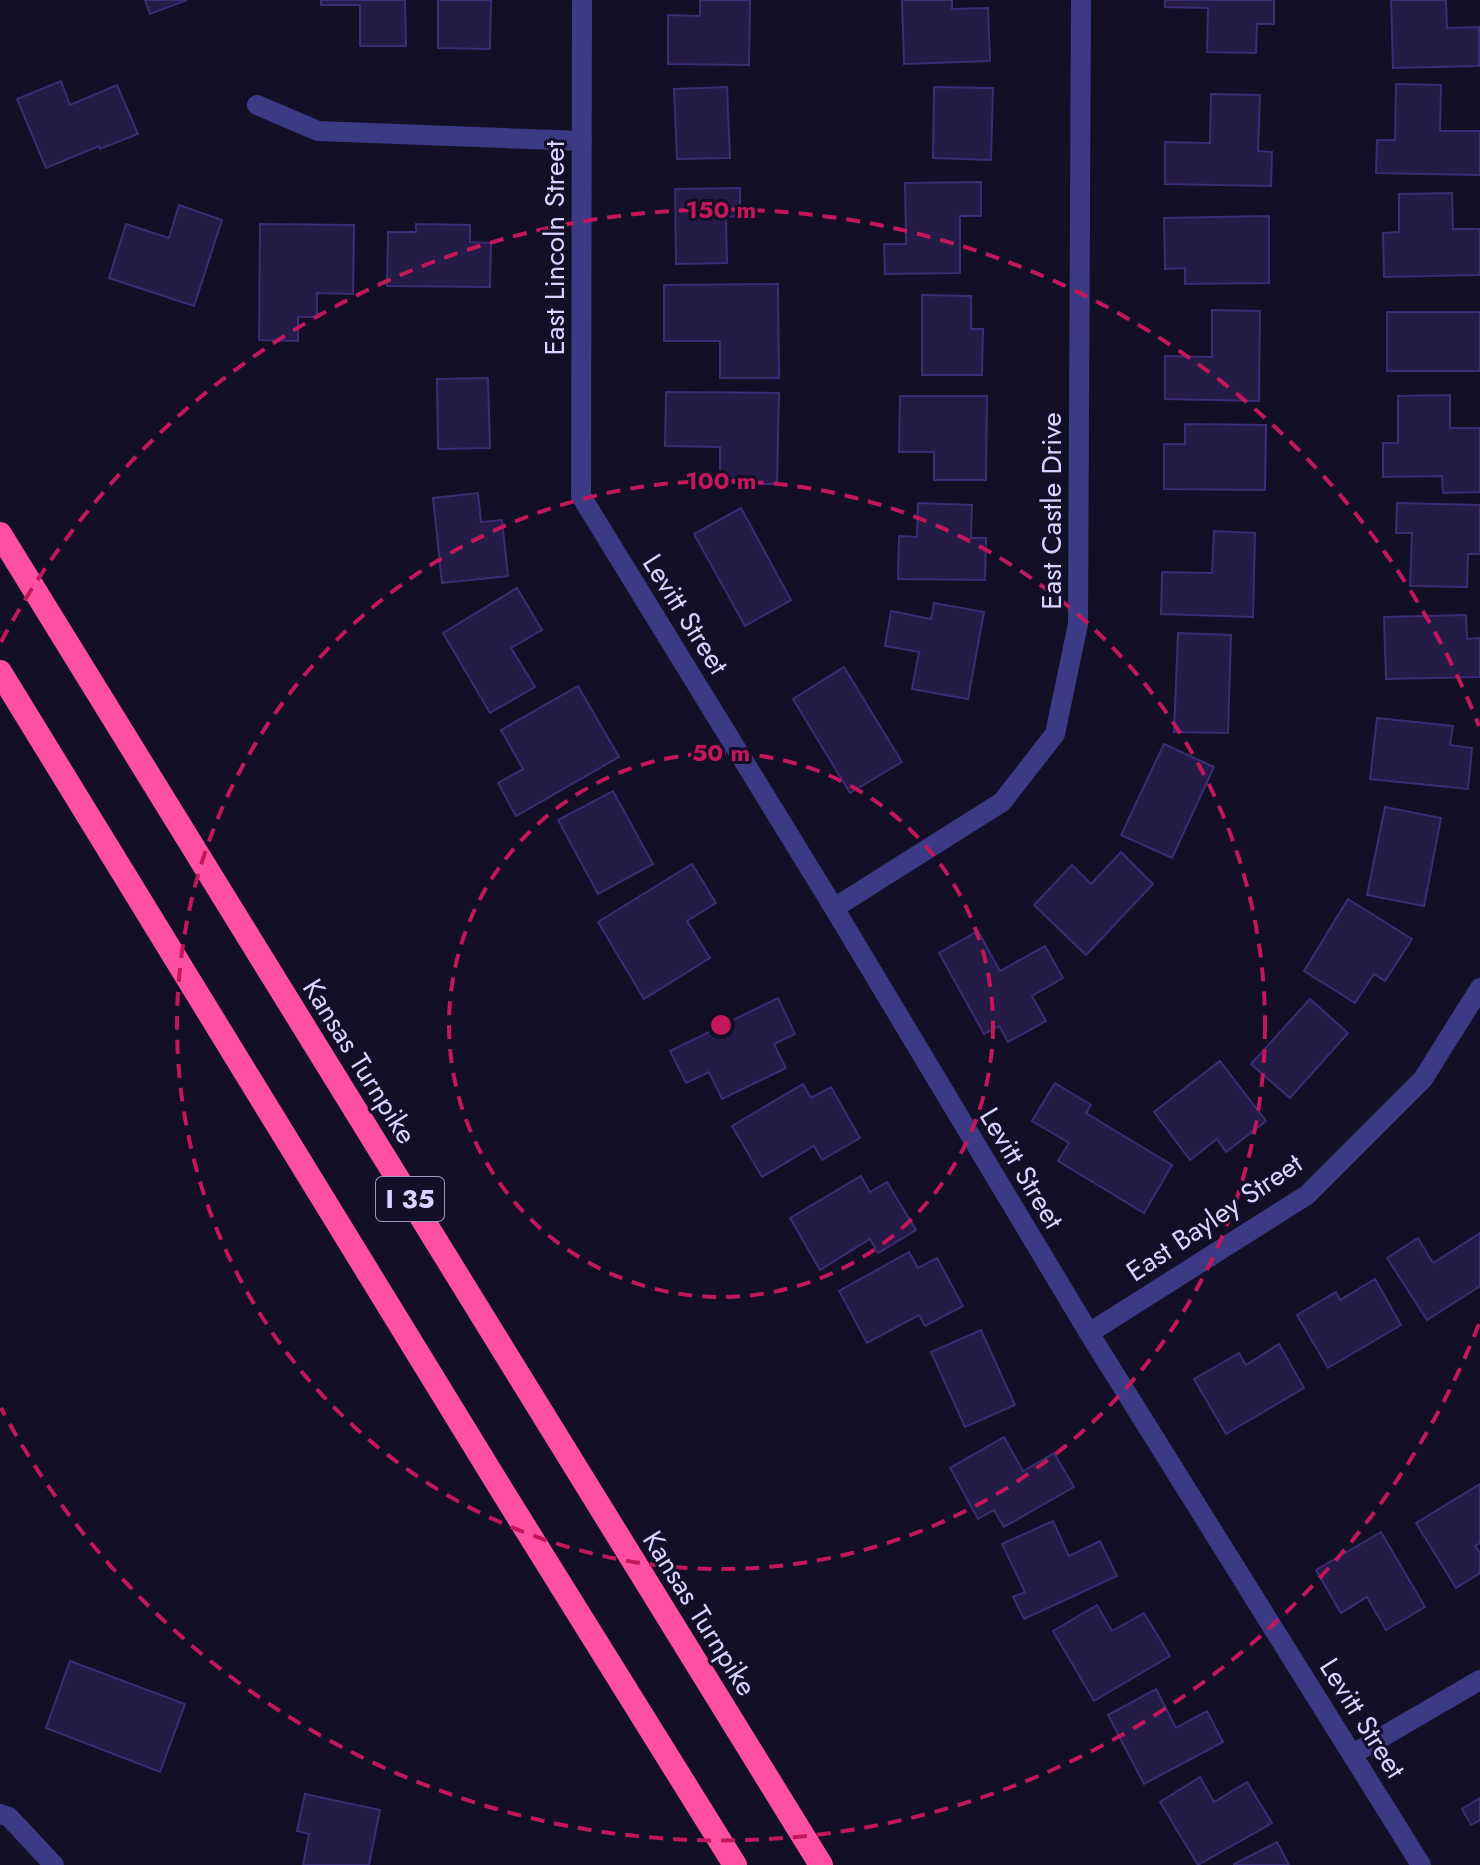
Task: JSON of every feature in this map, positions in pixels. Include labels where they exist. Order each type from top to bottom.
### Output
[{"type":"highway","name":"Kansas Turnpike","points":[[0,534],[821,1865]]},
{"type":"highway","name":"I 35","points":[[0,672],[735,1865]]},
{"type":"street","name":"East Lincoln Street","points":[[581,496],[582,0]]},
{"type":"street","name":"East Castle Drive","points":[[834,908],[1002,802],[1055,734],[1078,624],[1081,0]]},
{"type":"street","points":[[257,105],[318,131],[582,141]]},
{"type":"street","name":"Levitt Street","points":[[581,496],[834,908],[1089,1333],[1421,1865]]},
{"type":"street","name":"East Bayley Street","points":[[1089,1333],[1307,1195],[1423,1079],[1480,988]]},
{"type":"street","points":[[1353,1754],[1480,1680]]},
{"type":"street","points":[[0,1814],[9,1817],[54,1865]]},
{"type":"building","points":[[145,0],[187,0],[150,14]]},
{"type":"building","points":[[321,0],[405,0],[406,46],[360,46],[360,5],[321,5]]},
{"type":"building","points":[[438,0],[491,0],[490,49],[438,48]]},
{"type":"building","points":[[700,0],[750,0],[749,65],[668,64],[668,15],[700,16]]},
{"type":"building","points":[[902,0],[952,0],[952,9],[988,8],[990,61],[904,64]]},
{"type":"building","points":[[1165,0],[1274,0],[1274,24],[1257,24],[1256,53],[1207,52],[1208,8],[1165,7]]},
{"type":"building","points":[[1391,0],[1446,0],[1447,28],[1479,27],[1479,66],[1393,68]]},
{"type":"building","points":[[61,81],[70,105],[117,85],[138,134],[46,168],[17,99]]},
{"type":"building","points":[[1396,84],[1441,85],[1440,131],[1480,131],[1480,175],[1376,173],[1377,140],[1395,140]]},
{"type":"building","points":[[727,87],[730,158],[677,159],[674,89]]},
{"type":"building","points":[[934,87],[993,88],[991,160],[933,158]]},
{"type":"building","points":[[1211,94],[1260,95],[1258,151],[1272,152],[1271,186],[1165,184],[1165,142],[1210,143]]},
{"type":"building","points":[[981,182],[981,216],[960,216],[960,273],[885,274],[884,244],[906,244],[905,183]]},
{"type":"building","points":[[740,188],[740,216],[726,217],[727,263],[676,264],[675,189]]},
{"type":"building","points":[[1452,193],[1453,229],[1480,229],[1480,275],[1384,277],[1383,233],[1399,232],[1399,194]]},
{"type":"building","points":[[179,205],[222,220],[194,306],[109,278],[126,224],[169,238]]},
{"type":"building","points":[[1269,216],[1269,283],[1185,284],[1185,268],[1165,269],[1164,218]]},
{"type":"building","points":[[260,224],[354,225],[353,294],[317,293],[317,317],[298,317],[298,341],[259,340]]},
{"type":"building","points":[[416,224],[470,225],[470,242],[491,243],[490,287],[387,286],[388,232],[416,232]]},
{"type":"building","points":[[778,284],[779,378],[720,378],[720,341],[664,341],[664,285]]},
{"type":"building","points":[[922,295],[971,296],[971,329],[983,329],[982,375],[922,375]]},
{"type":"building","points":[[1212,310],[1260,311],[1259,401],[1165,399],[1165,356],[1212,357]]},
{"type":"building","points":[[1387,312],[1480,312],[1480,371],[1387,371]]},
{"type":"building","points":[[488,378],[490,448],[438,449],[437,379]]},
{"type":"building","points":[[666,392],[779,393],[777,484],[720,483],[720,447],[665,446]]},
{"type":"building","points":[[1450,395],[1450,428],[1480,428],[1480,492],[1443,493],[1442,476],[1383,477],[1383,443],[1398,443],[1398,396]]},
{"type":"building","points":[[900,396],[987,396],[986,480],[934,480],[934,452],[899,452]]},
{"type":"building","points":[[1185,424],[1266,425],[1265,490],[1164,489],[1164,444],[1185,444]]},
{"type":"building","points":[[478,493],[481,522],[502,520],[508,576],[442,583],[433,498]]},
{"type":"building","points":[[918,503],[972,505],[971,538],[986,538],[985,580],[898,579],[899,536],[917,537]]},
{"type":"building","points":[[1397,503],[1480,505],[1480,554],[1468,554],[1467,587],[1410,586],[1412,533],[1396,533]]},
{"type":"building","points":[[741,508],[791,600],[745,626],[694,534]]},
{"type":"building","points":[[1214,531],[1255,533],[1253,617],[1161,614],[1162,572],[1212,573]]},
{"type":"building","points":[[517,588],[542,630],[511,648],[535,687],[490,713],[443,633]]},
{"type":"building","points":[[934,603],[984,612],[968,699],[912,689],[919,652],[885,646],[891,611],[931,619]]},
{"type":"building","points":[[1466,615],[1467,639],[1480,638],[1480,677],[1386,679],[1384,617]]},
{"type":"building","points":[[1178,633],[1231,635],[1228,733],[1174,732]]},
{"type":"building","points":[[844,667],[902,762],[850,793],[793,699]]},
{"type":"building","points":[[578,686],[619,757],[516,816],[498,783],[523,769],[501,730]]},
{"type":"building","points":[[1377,718],[1453,726],[1450,745],[1472,748],[1468,789],[1370,779]]},
{"type":"building","points":[[1164,744],[1214,767],[1172,858],[1121,835]]},
{"type":"building","points":[[613,791],[653,864],[598,894],[558,820]]},
{"type":"building","points":[[1385,807],[1441,818],[1424,906],[1367,895]]},
{"type":"building","points":[[1121,852],[1153,884],[1086,955],[1034,905],[1072,865],[1091,884]]},
{"type":"building","points":[[692,864],[716,903],[687,921],[710,958],[644,999],[598,922]]},
{"type":"building","points":[[1348,899],[1412,939],[1385,981],[1374,974],[1355,1003],[1304,971]]},
{"type":"building","points":[[978,931],[1000,971],[1045,946],[1063,978],[1032,996],[1046,1021],[1008,1042],[999,1026],[984,1034],[939,953]]},
{"type":"building","points":[[778,998],[795,1034],[774,1044],[786,1068],[722,1099],[709,1072],[686,1083],[670,1051]]},
{"type":"building","points":[[1310,999],[1348,1033],[1290,1098],[1251,1064]]},
{"type":"building","points":[[1220,1061],[1266,1121],[1226,1152],[1217,1139],[1190,1160],[1154,1112]]},
{"type":"building","points":[[1055,1083],[1091,1105],[1086,1113],[1172,1165],[1144,1213],[1058,1161],[1069,1143],[1032,1121]]},
{"type":"building","points":[[803,1084],[811,1098],[831,1087],[860,1138],[822,1160],[814,1146],[762,1177],[732,1126]]},
{"type":"building","points":[[861,1176],[870,1192],[887,1182],[916,1230],[878,1253],[870,1239],[820,1270],[790,1218]]},
{"type":"building","points":[[1480,1233],[1480,1286],[1427,1320],[1387,1258],[1418,1238],[1433,1263]]},
{"type":"building","points":[[909,1252],[918,1268],[937,1258],[963,1306],[925,1326],[919,1315],[867,1343],[839,1291]]},
{"type":"building","points":[[1375,1279],[1401,1325],[1328,1368],[1297,1315],[1336,1292],[1340,1300]]},
{"type":"building","points":[[981,1330],[1015,1405],[965,1427],[931,1352]]},
{"type":"building","points":[[1279,1344],[1304,1388],[1226,1434],[1194,1379],[1239,1353],[1246,1365]]},
{"type":"building","points":[[1004,1437],[1023,1471],[1054,1453],[1074,1487],[1004,1527],[994,1510],[978,1519],[950,1468]]},
{"type":"building","points":[[1480,1484],[1480,1543],[1475,1546],[1480,1553],[1480,1573],[1456,1588],[1416,1523]]},
{"type":"building","points":[[1053,1521],[1069,1556],[1100,1541],[1117,1576],[1024,1619],[1013,1597],[1025,1592],[1002,1544]]},
{"type":"building","points":[[1381,1532],[1425,1607],[1386,1630],[1367,1597],[1341,1613],[1316,1570]]},
{"type":"building","points":[[1097,1605],[1112,1631],[1144,1613],[1170,1656],[1094,1701],[1053,1631]]},
{"type":"building","points":[[70,1661],[185,1704],[160,1772],[46,1728]]},
{"type":"building","points":[[1156,1689],[1176,1728],[1207,1711],[1223,1742],[1144,1784],[1108,1715]]},
{"type":"building","points":[[1200,1777],[1214,1802],[1247,1782],[1272,1823],[1198,1865],[1160,1802]]},
{"type":"building","points":[[305,1794],[380,1810],[369,1865],[303,1865],[309,1834],[297,1831]]},
{"type":"building","points":[[1480,1798],[1480,1820],[1471,1825],[1462,1809]]},
{"type":"building","points":[[1277,1842],[1289,1865],[1234,1865],[1234,1864]]}]
